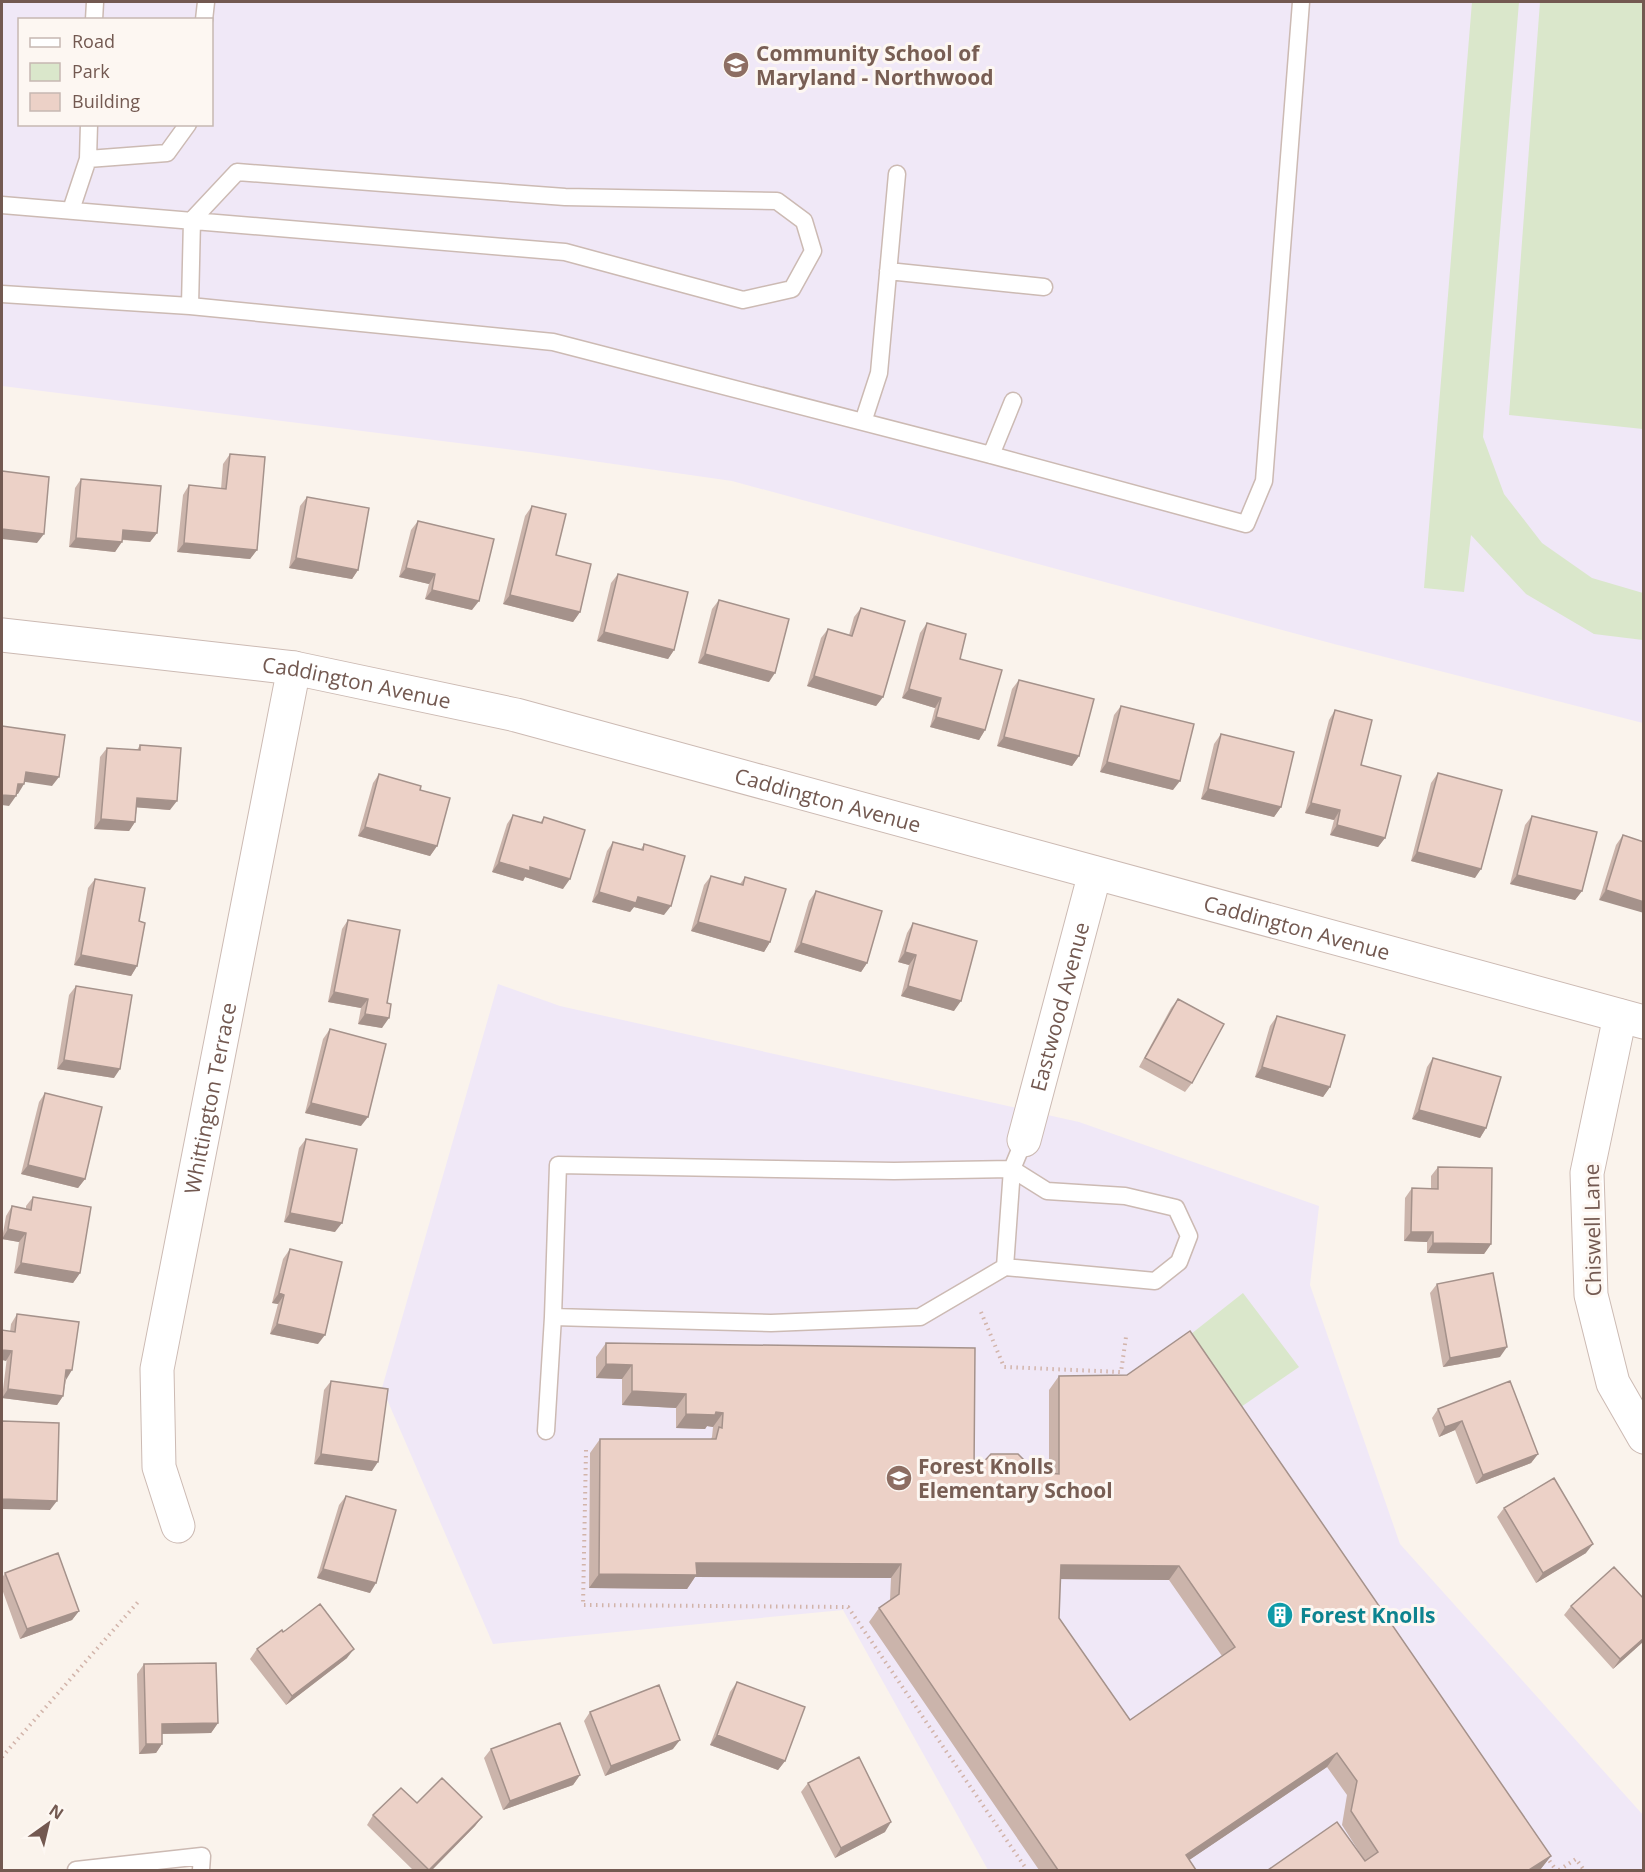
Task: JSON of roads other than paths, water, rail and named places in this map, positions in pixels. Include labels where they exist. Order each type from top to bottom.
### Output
[{"type":"street","name":"Caddington Avenue","points":[[2,634],[294,668],[516,715],[1632,1019]]},
{"type":"street","name":"Whittington Terrace","points":[[178,1526],[159,1467],[157,1369],[294,668]]},
{"type":"street","name":"Eastwood Avenue","points":[[1024,1140],[1095,873]]},
{"type":"street","name":"Chiswell Lane","points":[[1632,1019],[1587,1173],[1591,1295],[1613,1383],[1644,1437]]},
{"type":"lane","points":[[94,18],[95,2]]},
{"type":"lane","points":[[204,18],[206,2]]},
{"type":"lane","points":[[2,294],[190,306],[553,342],[991,455],[1246,524],[1264,481],[1301,2]]},
{"type":"lane","points":[[70,210],[88,159],[90,126]]},
{"type":"lane","points":[[88,159],[167,153],[187,126]]},
{"type":"lane","points":[[2,205],[192,220],[565,252],[743,300],[792,289],[813,251],[804,221],[777,201],[565,197],[237,172],[192,220],[190,306]]},
{"type":"lane","points":[[863,422],[879,373],[897,174]]},
{"type":"lane","points":[[888,271],[1044,287]]},
{"type":"lane","points":[[991,455],[1013,401]]},
{"type":"lane","points":[[1005,1267],[1012,1169],[1024,1140]]},
{"type":"lane","points":[[546,1431],[553,1317],[558,1165],[894,1171],[1012,1169],[1047,1191],[1125,1196],[1176,1208],[1189,1236],[1179,1262],[1155,1281],[1005,1267],[920,1317],[771,1323],[553,1317]]},
{"type":"lane","points":[[76,1870],[202,1856],[201,1870]]},
{"type":"place","name":"Community School of Maryland - Northwood","points":[[736,65]]},
{"type":"place","name":"Forest Knolls Elementary School","points":[[899,1478]]},
{"type":"place","name":"Forest Knolls","points":[[1280,1615]]}]
